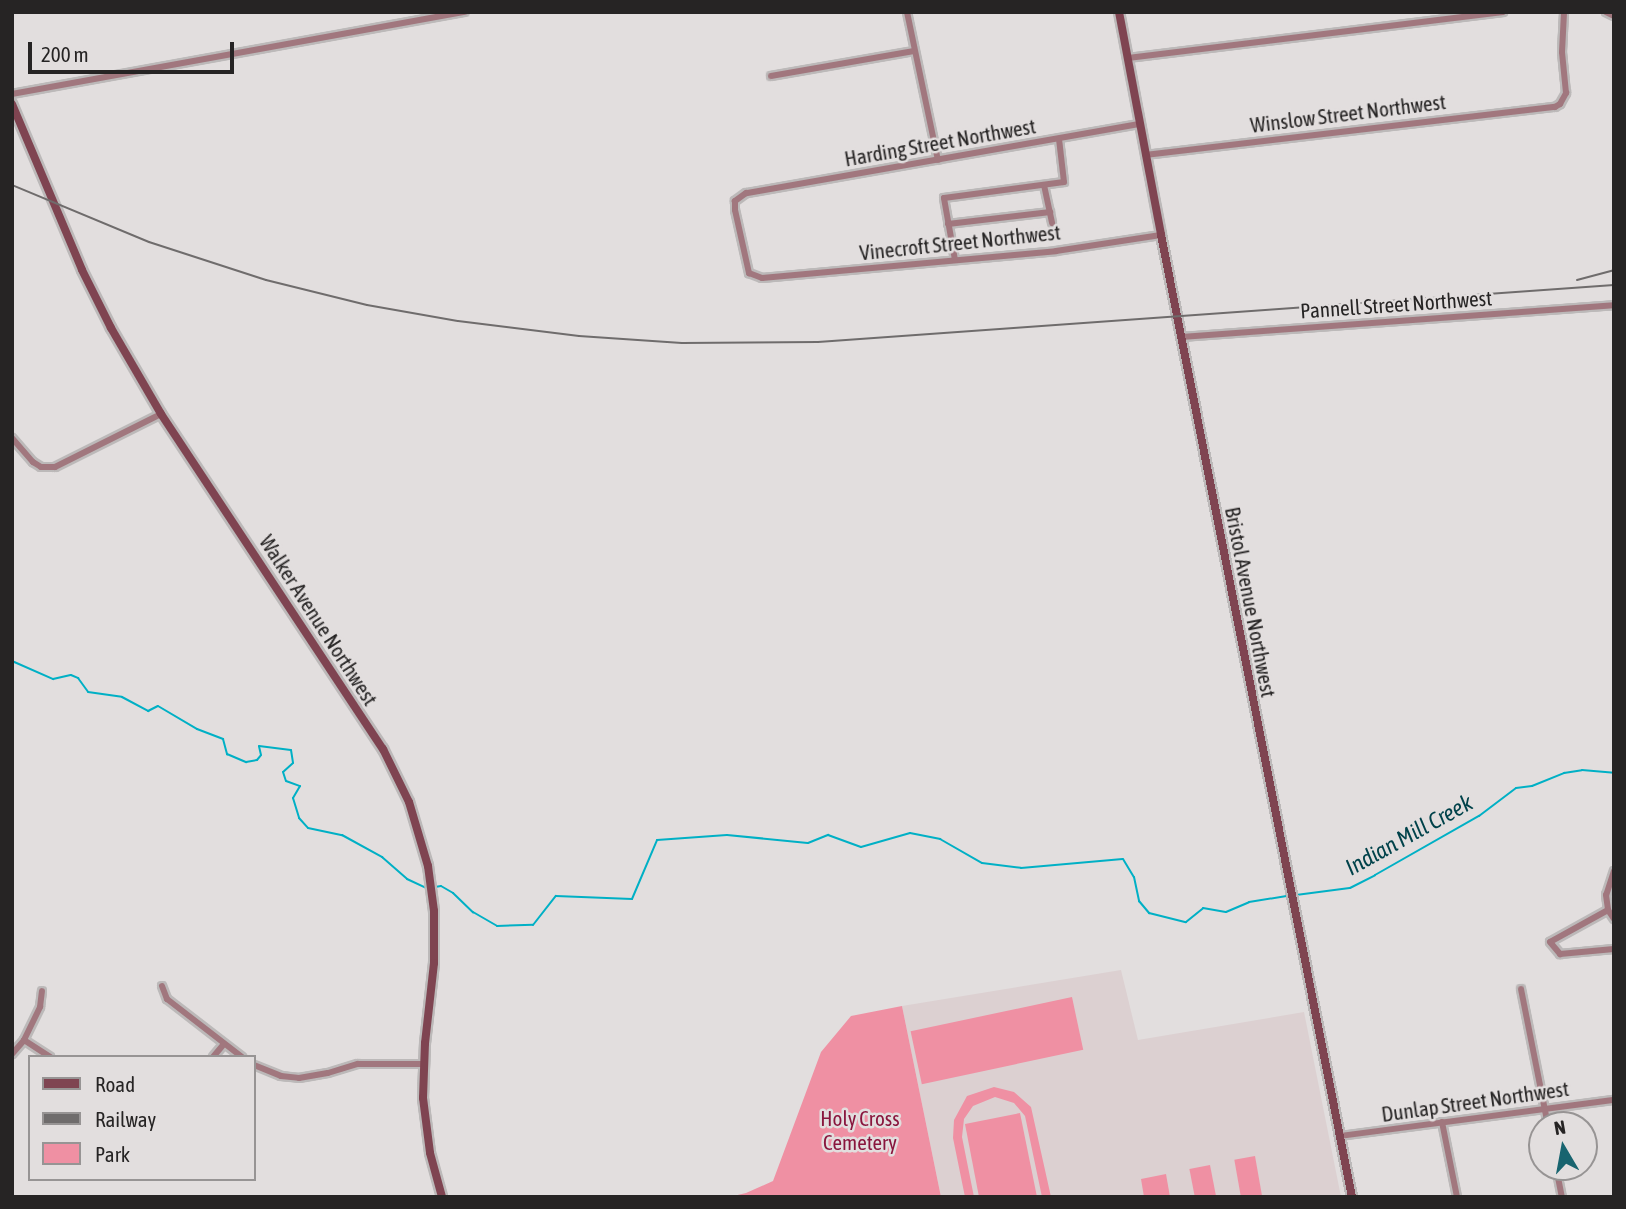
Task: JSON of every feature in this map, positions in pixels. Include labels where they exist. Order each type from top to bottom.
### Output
[{"type":"street","points":[[12,94],[465,12]]},
{"type":"street","points":[[907,12],[938,160]]},
{"type":"street","name":"Bristol Avenue Northwest","points":[[1119,12],[1352,1197]]},
{"type":"street","points":[[1128,58],[1503,12]]},
{"type":"street","name":"Winslow Street Northwest","points":[[1145,155],[1555,107],[1566,93],[1562,52],[1564,12]]},
{"type":"street","points":[[1606,12],[1614,16]]},
{"type":"street","points":[[771,76],[914,51]]},
{"type":"street","name":"Walker Avenue Northwest","points":[[12,104],[94,295],[161,414],[383,749],[409,802],[428,866],[433,895],[434,963],[423,1098],[430,1153],[442,1197]]},
{"type":"street","name":"Harding Street Northwest","points":[[762,278],[749,273],[735,210],[735,201],[746,193],[1139,124]]},
{"type":"street","points":[[955,260],[944,198],[1064,182],[1059,139]]},
{"type":"street","points":[[1044,185],[1052,223]]},
{"type":"street","points":[[948,225],[1050,212]]},
{"type":"street","name":"Vinecroft Street Northwest","points":[[762,278],[1056,251],[1161,235]]},
{"type":"street","name":"Pannell Street Northwest","points":[[1181,337],[1614,306]]},
{"type":"street","points":[[12,438],[33,462],[41,467],[55,467],[161,414]]},
{"type":"street","points":[[1614,871],[1606,895],[1608,910],[1614,919]]},
{"type":"street","points":[[1608,910],[1550,942],[1560,954],[1614,949]]},
{"type":"street","points":[[162,986],[167,999],[239,1055]]},
{"type":"street","points":[[1521,989],[1544,1109]]},
{"type":"street","points":[[12,1054],[24,1040],[40,1007],[42,991]]},
{"type":"street","points":[[24,1040],[47,1055]]},
{"type":"street","points":[[215,1055],[224,1044]]},
{"type":"street","points":[[256,1066],[281,1076],[299,1078],[358,1064],[424,1064]]},
{"type":"street","name":"Dunlap Street Northwest","points":[[1340,1136],[1614,1100]]},
{"type":"street","points":[[1442,1122],[1457,1197]]},
{"type":"shaded area","points":[[1121,970],[1138,1040],[1304,1012],[1341,1197],[941,1197],[902,1006]]},
{"type":"green space","points":[[1072,997],[1083,1050],[922,1084],[911,1031]]},
{"type":"green space","name":"Holy Cross Cemetery","points":[[902,1006],[941,1197],[729,1197],[773,1181],[821,1052],[851,1016]]},
{"type":"green space","points":[[994,1087],[1014,1092],[1031,1107],[1051,1197],[1042,1197],[1025,1116],[1014,1103],[995,1097],[973,1106],[964,1119],[962,1137],[974,1197],[965,1197],[953,1138],[954,1120],[967,1096]]},
{"type":"green space","points":[[1020,1113],[1037,1197],[979,1197],[965,1124]]},
{"type":"green space","points":[[1255,1156],[1262,1197],[1241,1197],[1234,1160]]},
{"type":"green space","points":[[1210,1165],[1216,1197],[1195,1197],[1189,1169]]},
{"type":"green space","points":[[1166,1174],[1170,1197],[1144,1197],[1141,1179]]},
{"type":"waterway","name":"Indian Mill Creek","points":[[12,661],[53,679],[71,675],[78,678],[88,692],[122,697],[148,711],[158,706],[197,729],[223,739],[227,754],[246,762],[257,760],[261,755],[259,746],[291,750],[293,763],[283,772],[286,781],[300,786],[293,798],[299,818],[308,828],[342,835],[382,857],[407,879],[426,888]]},
{"type":"waterway","name":"Indian Mill Creek","points":[[1296,895],[1350,888],[1479,816],[1516,788],[1532,786],[1564,773],[1582,770],[1614,773]]},
{"type":"waterway","name":"Indian Mill Creek","points":[[435,887],[441,886],[453,893],[473,912],[497,926],[533,925],[556,896],[632,899],[657,840],[727,835],[808,843],[828,835],[861,847],[910,833],[940,839],[982,863],[1021,868],[1123,859],[1134,877],[1139,901],[1149,913],[1186,922],[1203,908],[1226,912],[1249,902],[1287,896]]},
{"type":"railway","points":[[12,185],[149,242],[266,280],[367,305],[458,321],[579,336],[682,343],[818,342],[1614,285]]},
{"type":"railway","points":[[1577,280],[1614,270]]}]
